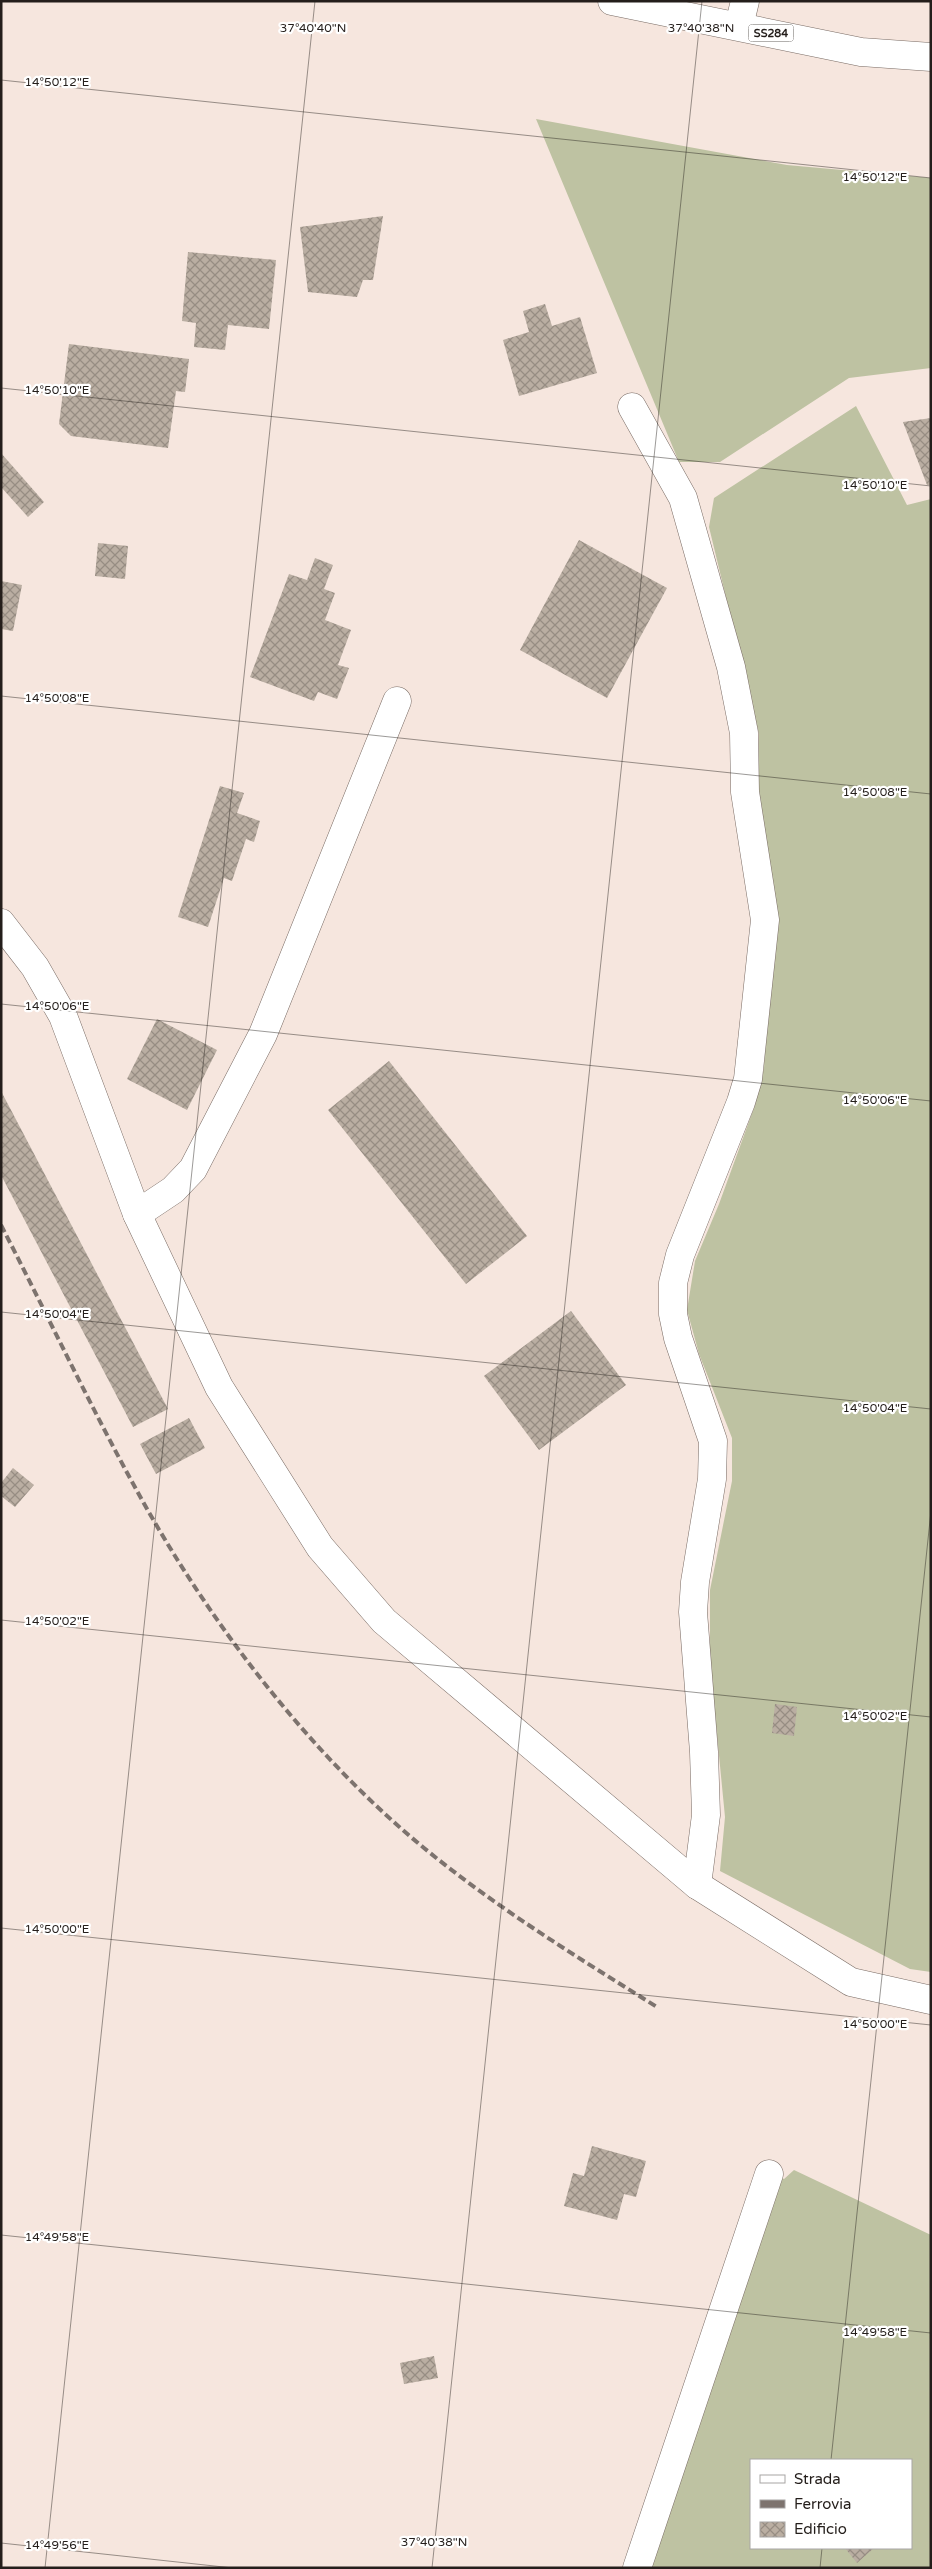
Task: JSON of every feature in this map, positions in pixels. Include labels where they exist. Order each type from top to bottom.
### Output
[{"type":"main road","name":"SS284","points":[[612,1],[742,14],[861,52],[931,57]]},
{"type":"main road","points":[[632,407],[683,498],[731,667],[744,733],[744,792],[765,920],[748,1079],[741,1102],[680,1255],[673,1283],[673,1314],[678,1338],[713,1441],[712,1479],[695,1582],[693,1612],[704,1752],[706,1815],[697,1884]]},
{"type":"main road","points":[[137,1214],[173,1190],[193,1169],[263,1034],[397,701]]},
{"type":"main road","points":[[1,923],[35,967],[63,1016],[137,1214],[219,1387],[320,1547],[384,1621],[697,1884],[851,1982],[931,2000]]},
{"type":"main road","points":[[637,2568],[769,2174]]},
{"type":"green space","points":[[536,119],[787,165],[931,178],[931,368],[849,378],[720,462],[679,462]]},
{"type":"green space","points":[[856,406],[907,505],[931,499],[931,1972],[910,1969],[720,1871],[725,1817],[710,1663],[710,1590],[732,1481],[732,1438],[699,1354],[687,1310],[695,1261],[719,1204],[755,1105],[764,1068],[766,1015],[779,920],[757,792],[759,734],[709,527],[714,498]]},
{"type":"green space","points":[[794,2170],[931,2235],[931,2568],[649,2568],[775,2175],[784,2179]]},
{"type":"building","points":[[383,216],[373,280],[363,280],[357,297],[308,292],[300,227]]},
{"type":"building","points":[[188,252],[276,260],[269,329],[228,325],[225,350],[194,347],[196,323],[182,321]]},
{"type":"building","points":[[545,304],[552,326],[580,317],[597,373],[519,396],[503,340],[529,332],[523,311]]},
{"type":"building","points":[[69,344],[189,359],[185,392],[176,391],[168,448],[71,436],[59,424]]},
{"type":"building","points":[[931,418],[931,485],[927,485],[903,422]]},
{"type":"building","points":[[1,453],[44,502],[28,517],[1,487]]},
{"type":"building","points":[[579,540],[667,588],[607,698],[520,650]]},
{"type":"building","points":[[98,543],[128,546],[125,579],[95,576]]},
{"type":"building","points":[[315,558],[333,565],[324,589],[335,593],[325,620],[351,630],[338,665],[349,668],[337,699],[318,692],[314,701],[250,677],[289,574],[307,580]]},
{"type":"building","points":[[1,581],[22,585],[13,631],[1,629]]},
{"type":"building","points":[[220,786],[244,793],[237,813],[260,821],[254,842],[246,839],[232,881],[224,878],[208,927],[178,917]]},
{"type":"building","points":[[157,1019],[217,1050],[187,1110],[127,1079]]},
{"type":"building","points":[[389,1061],[527,1236],[466,1284],[328,1110]]},
{"type":"building","points":[[1,1091],[168,1409],[133,1427],[1,1175]]},
{"type":"building","points":[[571,1311],[626,1385],[539,1450],[484,1376]]},
{"type":"building","points":[[189,1418],[205,1448],[156,1474],[140,1444]]},
{"type":"building","points":[[13,1468],[34,1485],[15,1507],[1,1496],[1,1483]]},
{"type":"building","points":[[775,1704],[797,1707],[794,1736],[772,1733]]},
{"type":"building","points":[[592,2146],[646,2161],[636,2197],[624,2194],[617,2220],[564,2206],[573,2173],[584,2176]]},
{"type":"building","points":[[434,2356],[438,2378],[404,2384],[400,2363]]},
{"type":"building","points":[[846,2549],[873,2549],[857,2563]]},
{"type":"railway","points":[[1,1225],[105,1432],[142,1500],[200,1595],[267,1687],[342,1772],[382,1812],[424,1848],[480,1891],[538,1931],[657,2007]]}]
